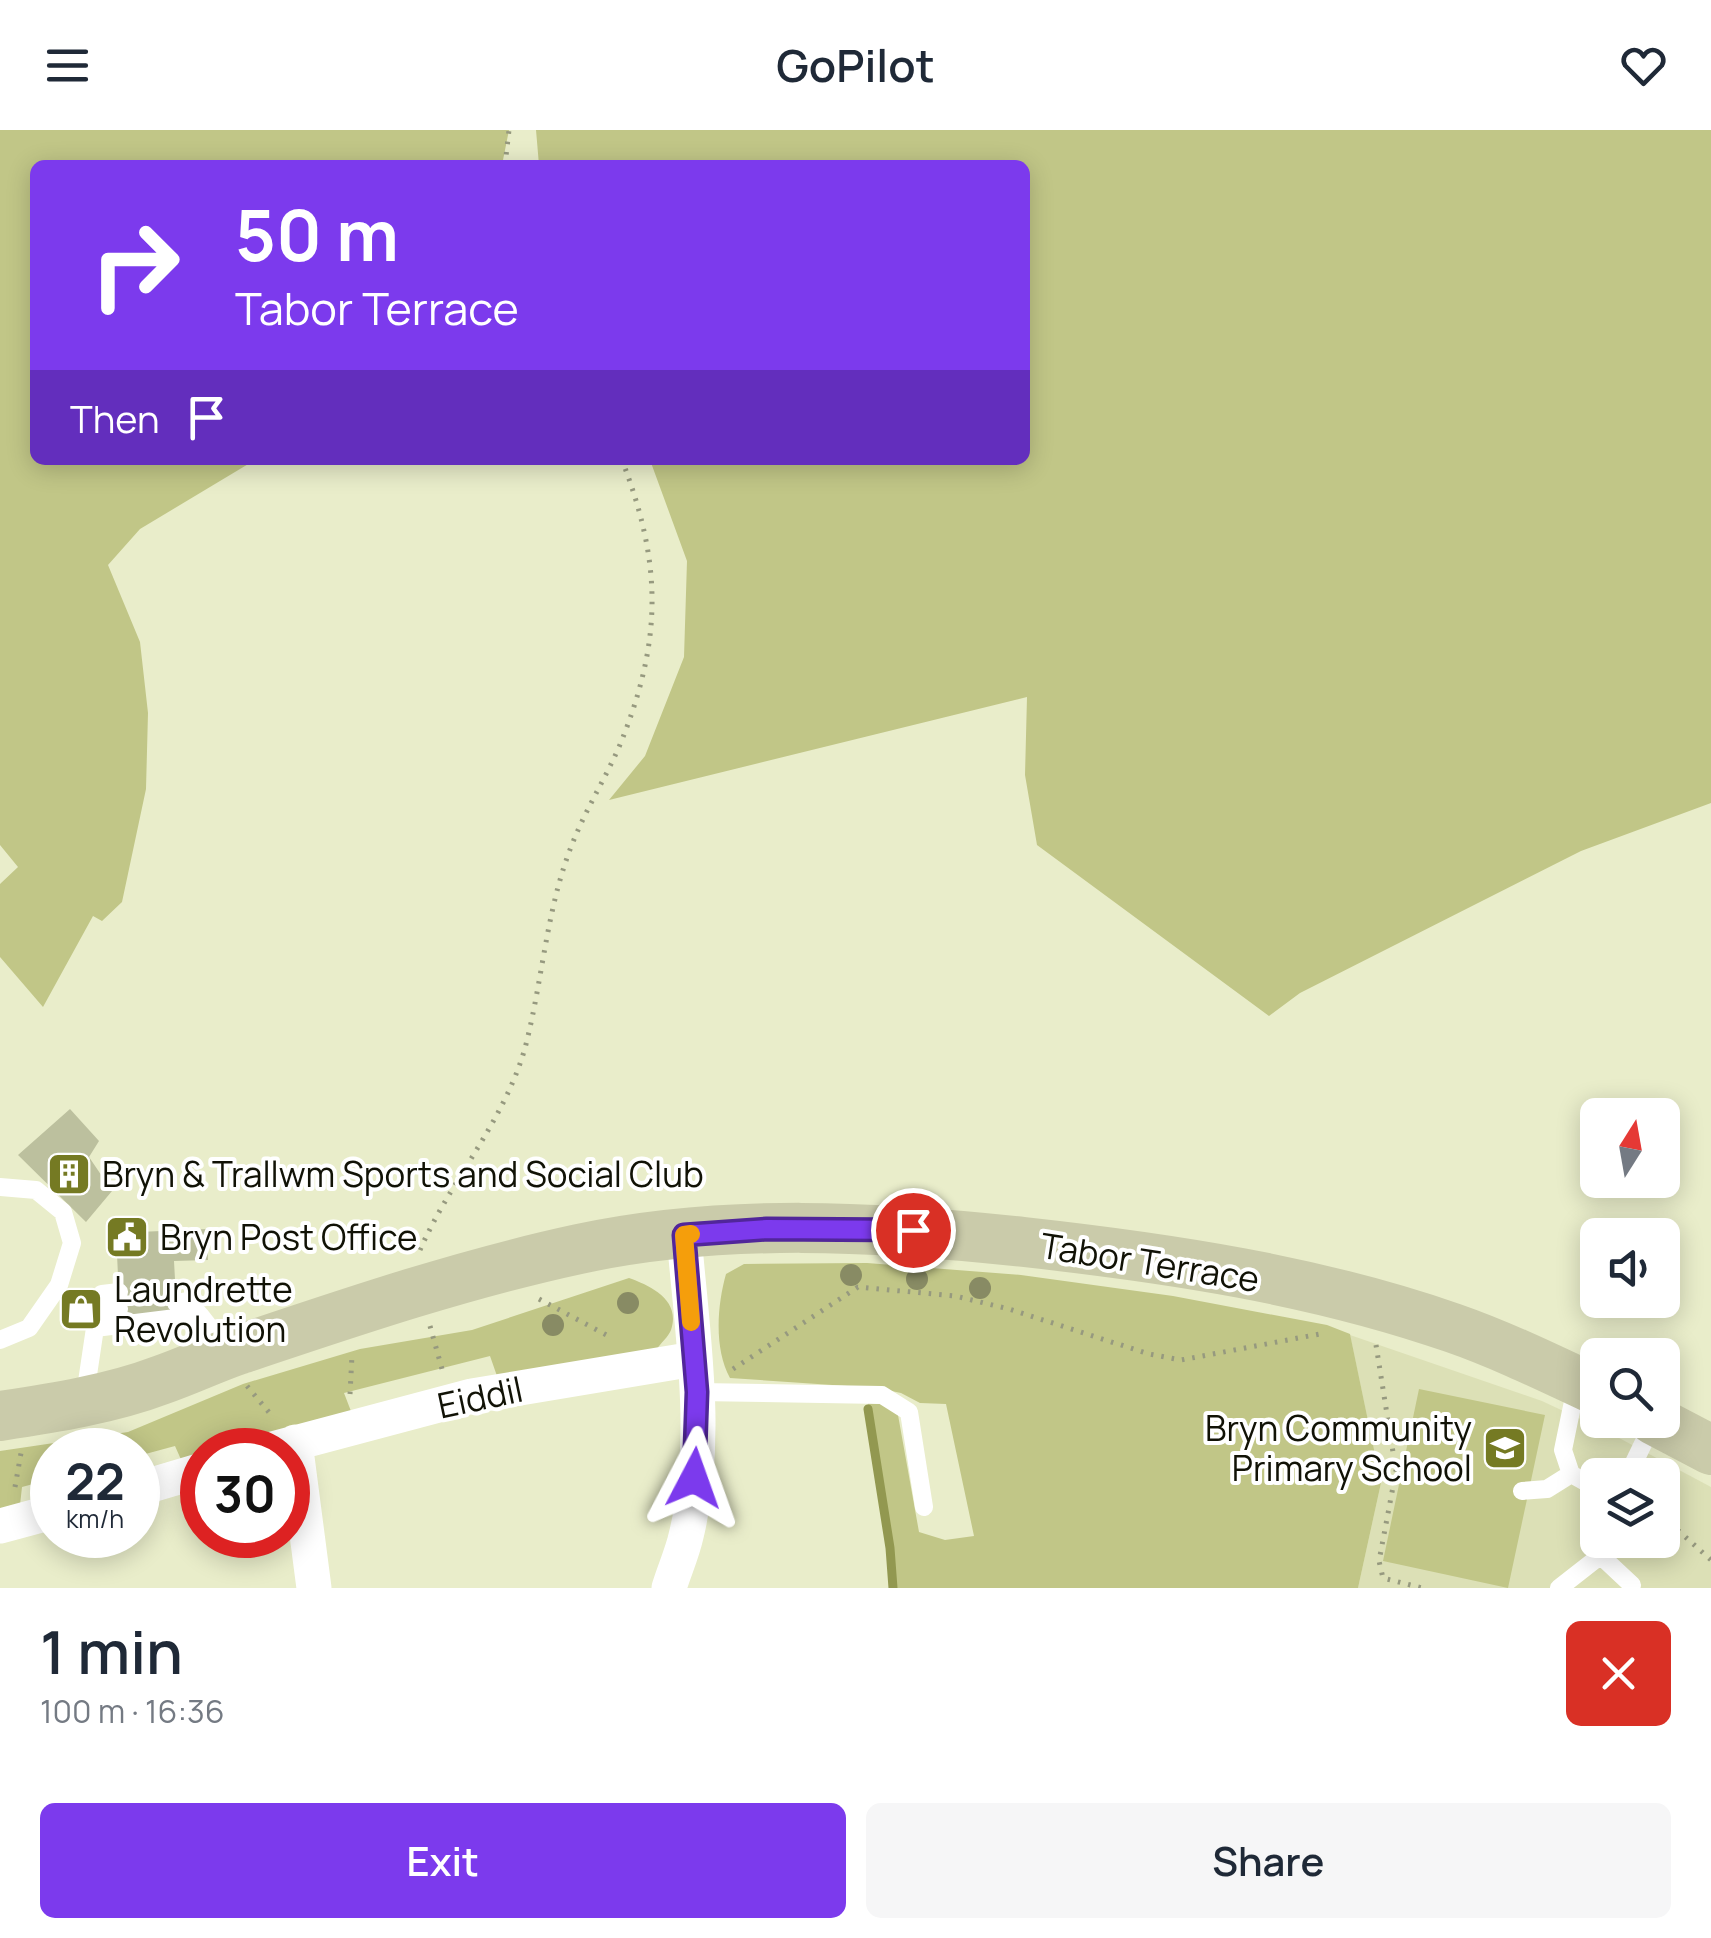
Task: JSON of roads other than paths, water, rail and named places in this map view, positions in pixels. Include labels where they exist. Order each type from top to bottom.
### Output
[{"type":"main road","name":"Tabor Terrace","points":[[14,1413],[158,1382],[193,1312],[347,1314],[415,1291],[582,1248],[767,1229],[913,1230],[1162,1257],[1366,1301],[1456,1329],[1580,1383]]},
{"type":"main road","points":[[1680,1434],[1711,1450]]},
{"type":"street","points":[[669,1588],[686,1535],[697,1450],[696,1376],[684,1235]]},
{"type":"street","name":"Eiddil","points":[[310,1439],[451,1402],[644,1368],[696,1376]]},
{"type":"street","points":[[4,1525],[30,1518]]},
{"type":"street","points":[[307,1558],[314,1588]]},
{"type":"lane","points":[[0,1187],[36,1190],[63,1212],[72,1243],[59,1285],[29,1328],[0,1340]]},
{"type":"lane","points":[[84,1400],[102,1294],[119,1301]]},
{"type":"lane","points":[[96,1320],[193,1312]]},
{"type":"lane","points":[[696,1376],[882,1395],[909,1412],[924,1507]]},
{"type":"lane","points":[[1580,1406],[1562,1450],[1571,1474],[1580,1479]]},
{"type":"lane","points":[[1522,1491],[1547,1489],[1571,1474]]},
{"type":"lane","points":[[1559,1588],[1597,1558]]},
{"type":"lane","points":[[1602,1558],[1632,1585]]},
{"type":"waterway","points":[[868,1409],[893,1588]]},
{"type":"place","name":"Bryn & Trallwm Sports and Social Club","points":[[69,1174]]},
{"type":"place","name":"Bryn Post Office","points":[[127,1237]]},
{"type":"place","name":"Laundrette Revolution","points":[[81,1309]]},
{"type":"place","name":"Bryn Community Primary School","points":[[1505,1448]]}]
